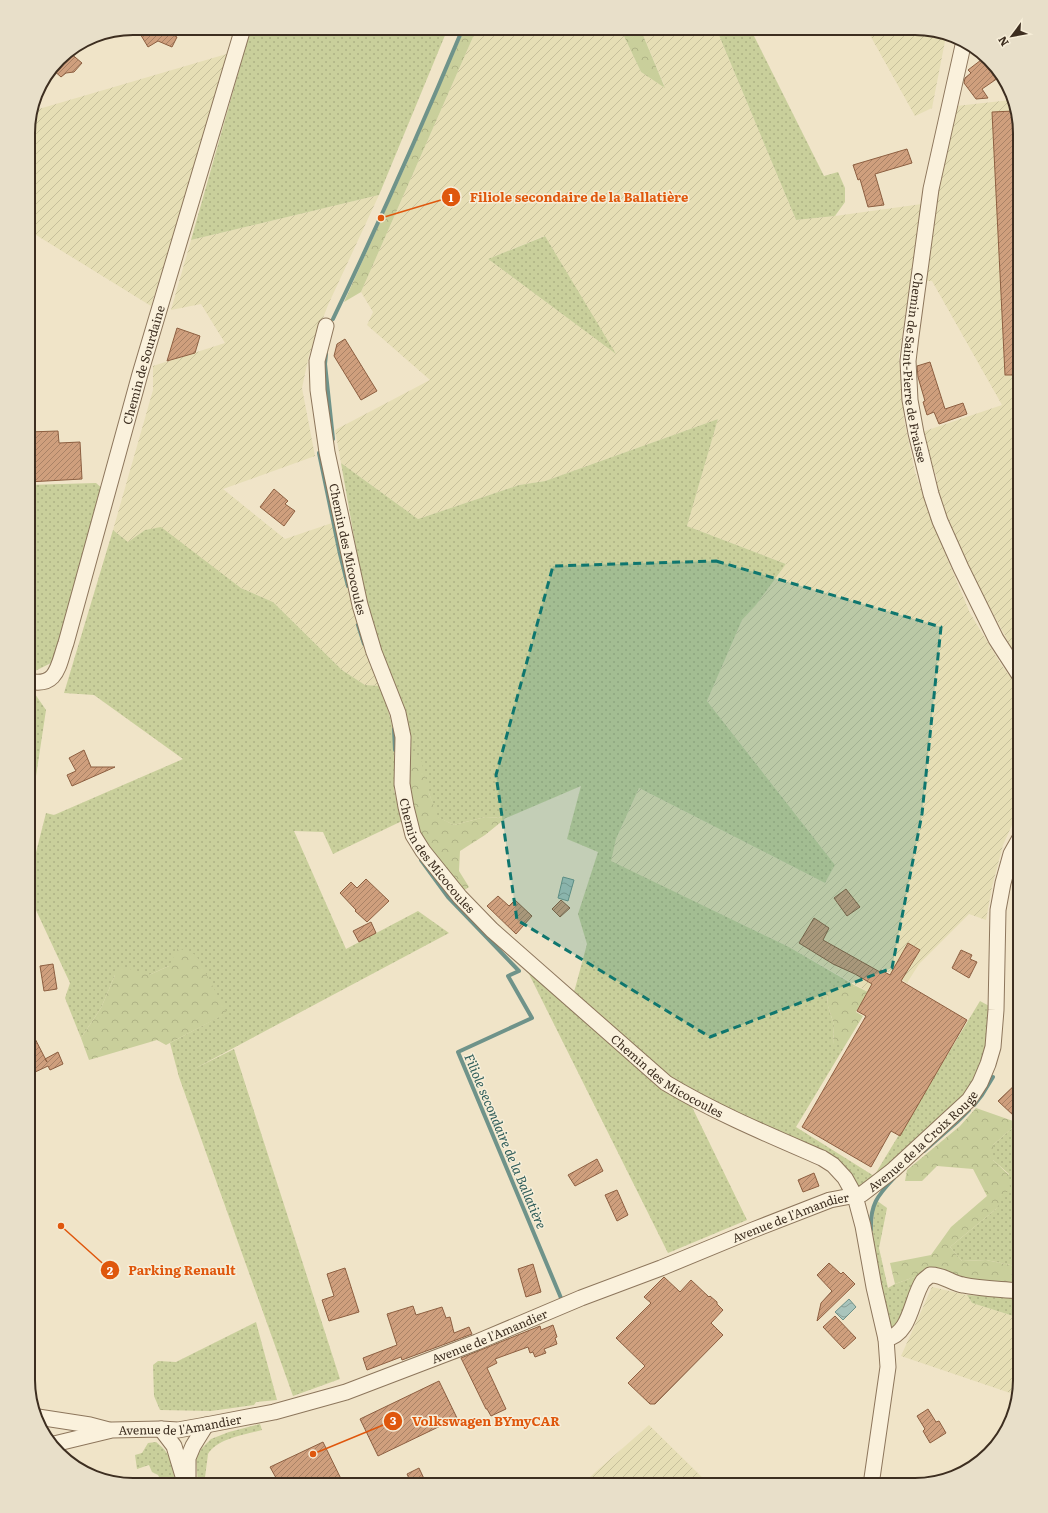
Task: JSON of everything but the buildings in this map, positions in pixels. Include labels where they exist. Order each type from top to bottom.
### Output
[{"type":"street","name":"Chemin de Sourdaine","points":[[35,682],[47,681],[54,677],[66,643],[140,374],[241,35]]},
{"type":"street","name":"Chemin de Saint-Pierre de Fraisse","points":[[963,47],[931,190],[908,361],[910,400],[931,494],[940,521],[996,639],[1013,665]]},
{"type":"street","name":"Chemin des Micocoules","points":[[326,326],[316,361],[318,390],[327,452],[360,605],[374,652],[398,713],[403,737],[402,784],[406,807],[414,834],[423,851],[460,897],[492,930],[666,1083],[696,1101],[724,1115],[822,1158],[833,1165],[845,1178],[855,1196]]},
{"type":"street","name":"Avenue de la Croix Rouge","points":[[872,1478],[888,1367],[886,1339],[874,1287],[863,1226],[855,1196],[862,1194],[877,1184],[892,1171],[969,1100],[980,1083],[993,1047],[996,1010],[998,910],[1003,883],[1013,850]]},
{"type":"street","name":"Avenue de l'Amandier","points":[[58,1443],[112,1430],[178,1430],[274,1412],[346,1392],[477,1342],[581,1298],[661,1268],[830,1200],[855,1196]]},
{"type":"street","points":[[886,1339],[892,1338],[905,1324],[923,1281],[930,1275],[937,1274],[960,1285],[1013,1290]]},
{"type":"street","name":"Avenue de l'Amandier","points":[[42,1418],[112,1430]]},
{"type":"street","points":[[188,1458],[193,1446],[206,1425]]},
{"type":"street","points":[[161,1429],[174,1446],[185,1478]]},
{"type":"street","points":[[178,1430],[187,1449],[187,1478]]},
{"type":"highlighted area","points":[[716,561],[941,627],[922,814],[892,968],[710,1037],[517,920],[496,775],[553,566]]},
{"type":"shaded area","points":[[474,35],[623,35],[641,72],[665,87],[643,35],[719,35],[796,220],[922,204],[899,357],[904,419],[915,472],[935,529],[970,613],[1002,666],[1013,680],[1013,823],[1003,845],[992,887],[986,920],[969,914],[919,964],[907,983],[882,968],[868,992],[789,947],[610,861],[616,839],[639,788],[825,883],[835,865],[707,701],[742,620],[756,605],[786,564],[687,526],[718,419],[545,481],[519,485],[418,519],[341,463],[335,430],[430,380],[367,325],[373,312],[361,292]],"holes":[[[545,236],[615,353],[488,259]]]},
{"type":"shaded area","points":[[870,35],[922,35],[945,40],[932,108],[915,116]]},
{"type":"shaded area","points":[[230,53],[151,306],[35,234],[35,126],[38,109]]},
{"type":"shaded area","points":[[1008,100],[1012,120],[1013,651],[970,570],[937,493],[937,479],[922,432],[1002,405],[932,281],[924,281],[941,172],[956,106]]},
{"type":"shaded area","points":[[379,195],[328,305],[309,355],[302,388],[315,456],[223,489],[285,539],[332,523],[361,637],[382,686],[365,685],[342,670],[273,602],[241,588],[161,528],[145,530],[128,542],[113,530],[153,390],[153,366],[225,343],[201,304],[171,310],[191,240]]},
{"type":"shaded area","points":[[932,1287],[967,1295],[972,1303],[1013,1316],[1012,1394],[901,1356]]},
{"type":"shaded area","points":[[649,1425],[703,1478],[589,1478]]},
{"type":"green space","points":[[249,35],[445,35],[379,195],[191,240]]},
{"type":"green space","points":[[462,35],[474,35],[361,292],[344,302],[406,165]]},
{"type":"green space","points":[[623,35],[643,35],[665,88],[641,72]]},
{"type":"green space","points":[[719,35],[754,35],[824,176],[838,172],[845,188],[845,202],[835,216],[796,220]]},
{"type":"green space","points":[[545,236],[616,354],[488,259]]},
{"type":"green space","points":[[718,419],[687,526],[786,564],[756,605],[742,620],[707,701],[835,865],[825,883],[639,788],[616,839],[611,861],[789,947],[856,986],[827,994],[828,1006],[834,1025],[833,1044],[846,1044],[796,1127],[874,1176],[980,1001],[991,1007],[987,1042],[981,1064],[969,1090],[876,1178],[858,1188],[742,1118],[668,1076],[573,996],[587,944],[578,914],[598,852],[567,839],[581,786],[506,818],[485,817],[454,825],[437,817],[429,793],[406,755],[370,628],[341,463],[418,519],[519,485],[545,481]]},
{"type":"green space","points":[[96,483],[103,489],[53,662],[35,671],[35,485]]},
{"type":"green space","points":[[161,527],[241,588],[273,602],[342,670],[365,685],[382,686],[394,733],[394,790],[402,821],[333,854],[323,832],[294,831],[346,949],[418,911],[449,933],[194,1069],[234,1049],[340,1379],[293,1396],[179,1077],[170,1043],[226,1013],[169,966],[149,975],[115,975],[101,1008],[81,1038],[65,998],[70,983],[35,908],[35,856],[46,813],[54,815],[183,759],[94,695],[64,693],[113,530],[128,542],[145,530]]},
{"type":"green space","points":[[35,694],[46,710],[35,783]]},
{"type":"green space","points":[[406,755],[420,755],[429,793],[438,817],[454,825],[485,817],[506,818],[485,835],[460,851],[459,871],[469,887],[460,893],[425,843],[417,825],[411,799]]},
{"type":"green space","points":[[178,948],[196,955],[227,1013],[166,1045],[157,1040],[89,1060],[81,1038],[101,1008],[115,975],[123,967],[149,975],[169,966]]},
{"type":"green space","points":[[526,968],[653,1077],[692,1107],[747,1220],[668,1253]]},
{"type":"green space","points":[[856,986],[868,992],[856,1012],[863,1016],[846,1044],[833,1045],[834,1025],[828,1006],[827,993]]},
{"type":"green space","points":[[976,1108],[1013,1121],[1013,1128],[993,1145],[993,1160],[1009,1175],[1010,1188],[996,1209],[950,1247],[962,1261],[986,1260],[1013,1266],[1013,1284],[920,1275],[895,1284],[890,1263],[931,1255],[951,1227],[987,1196],[973,1169],[937,1166],[922,1181],[905,1181],[907,1170],[960,1126]]},
{"type":"green space","points":[[1013,1128],[1013,1266],[986,1260],[962,1261],[950,1247],[996,1209],[1009,1174],[993,1160],[993,1145]]},
{"type":"green space","points":[[876,1200],[887,1208],[879,1248],[888,1288],[920,1275],[902,1322],[891,1330],[879,1282],[874,1249],[873,1233]]},
{"type":"green space","points":[[967,1295],[1013,1298],[1013,1316],[972,1303]]},
{"type":"green space","points":[[256,1322],[277,1400],[256,1402],[254,1405],[211,1411],[160,1410],[154,1396],[153,1365],[158,1361],[176,1362]]},
{"type":"green space","points":[[260,1424],[262,1430],[240,1435],[218,1444],[208,1454],[205,1478],[198,1478],[196,1457],[202,1448],[211,1439],[229,1432]]},
{"type":"green space","points":[[156,1442],[166,1451],[171,1461],[175,1478],[160,1478],[158,1475],[152,1472],[149,1465],[137,1469],[135,1455],[142,1453],[148,1443]]},
{"type":"water","points":[[563,877],[574,880],[568,901],[558,898]]},
{"type":"water","points":[[849,1299],[856,1307],[843,1320],[835,1312]]},
{"type":"waterway","name":"Filiole secondaire de la Ballatière","points":[[333,319],[400,174],[460,35]]},
{"type":"waterway","name":"Filiole secondaire de la Ballatière","points":[[326,354],[325,364],[333,439]]},
{"type":"waterway","name":"Filiole secondaire de la Ballatière","points":[[319,453],[348,586]]},
{"type":"waterway","name":"Filiole secondaire de la Ballatière","points":[[358,625],[364,644]]},
{"type":"waterway","name":"Filiole secondaire de la Ballatière","points":[[394,729],[395,750]]},
{"type":"waterway","name":"Filiole secondaire de la Ballatière","points":[[421,860],[448,897],[519,971],[508,976],[532,1018],[458,1052],[561,1298]]},
{"type":"waterway","points":[[974,1105],[993,1077]]},
{"type":"waterway","points":[[924,1151],[969,1110]]},
{"type":"waterway","points":[[871,1230],[873,1207],[883,1190],[894,1178]]},
{"type":"place","name":"Filiole secondaire de la Ballatière","points":[[381,218]]},
{"type":"place","name":"Parking Renault","points":[[61,1226]]},
{"type":"place","name":"Volkswagen BYmyCAR","points":[[313,1454]]}]
